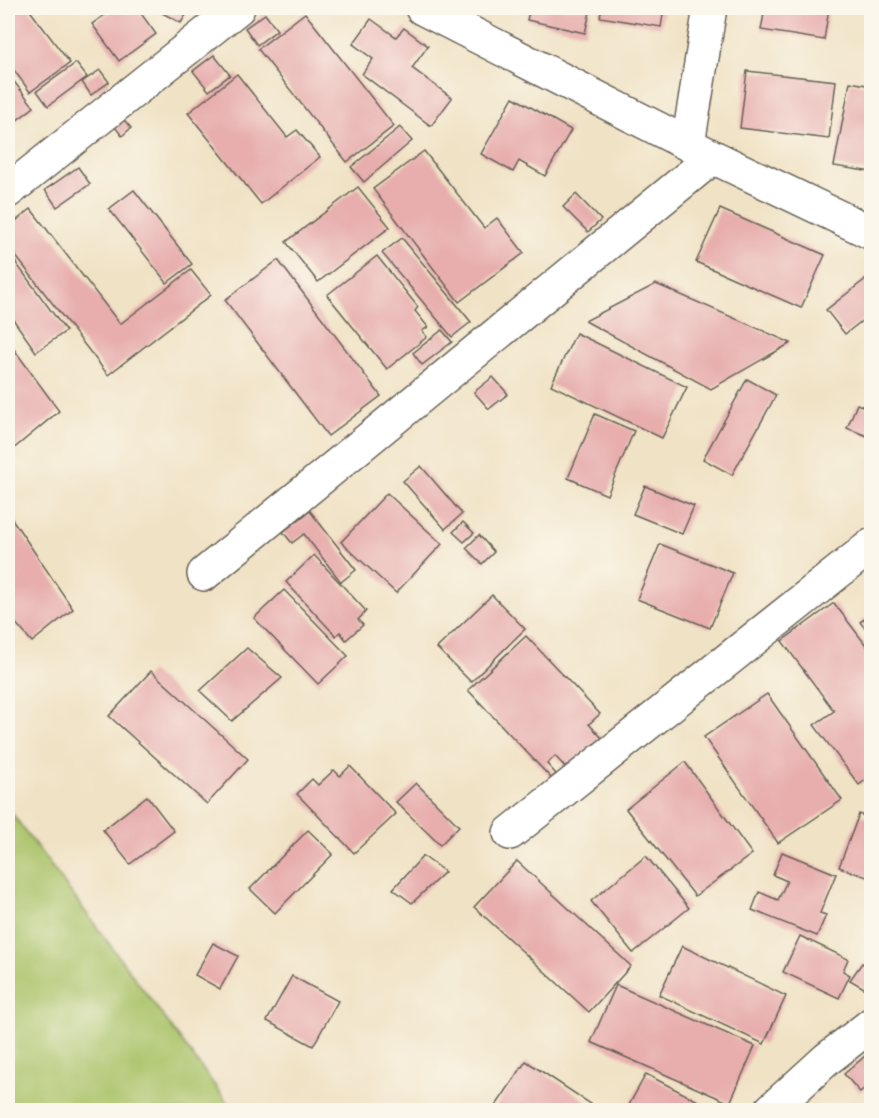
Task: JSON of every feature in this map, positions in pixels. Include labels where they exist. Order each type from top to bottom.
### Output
[{"type":"street","points":[[8,191],[238,8]]},
{"type":"street","points":[[423,8],[700,151],[872,233]]},
{"type":"street","points":[[204,574],[700,151],[710,8]]},
{"type":"street","points":[[510,834],[872,545]]},
{"type":"street","points":[[771,1110],[827,1059],[872,1024]]},
{"type":"green space","points":[[8,808],[233,1110],[8,1110]]},
{"type":"building","points":[[18,8],[28,8],[70,63],[30,92],[8,62],[8,15]]},
{"type":"building","points":[[115,8],[137,8],[156,34],[119,61],[92,24]]},
{"type":"building","points":[[153,8],[190,8],[181,23]]},
{"type":"building","points":[[530,8],[591,8],[585,33],[527,20]]},
{"type":"building","points":[[602,8],[664,8],[661,27],[600,17]]},
{"type":"building","points":[[765,8],[829,8],[824,40],[761,30]]},
{"type":"building","points":[[305,13],[394,126],[347,162],[258,49]]},
{"type":"building","points":[[265,14],[277,30],[257,45],[245,28]]},
{"type":"building","points":[[371,19],[396,37],[404,28],[428,46],[412,68],[452,98],[431,126],[362,74],[373,59],[353,44]]},
{"type":"building","points":[[214,55],[230,75],[209,91],[193,71]]},
{"type":"building","points":[[76,63],[87,77],[48,106],[37,91]]},
{"type":"building","points":[[100,70],[109,82],[91,95],[82,82]]},
{"type":"building","points":[[747,71],[836,81],[829,139],[740,128]]},
{"type":"building","points":[[8,74],[34,107],[8,127]]},
{"type":"building","points":[[237,74],[287,137],[297,130],[320,157],[261,204],[188,113]]},
{"type":"building","points":[[850,82],[872,86],[872,172],[834,166]]},
{"type":"building","points":[[513,97],[571,130],[545,176],[519,161],[513,172],[481,154]]},
{"type":"building","points":[[117,112],[131,128],[122,136],[108,118]]},
{"type":"building","points":[[400,127],[412,141],[364,182],[351,167]]},
{"type":"building","points":[[424,151],[484,228],[497,218],[524,253],[459,302],[373,189]]},
{"type":"building","points":[[78,167],[90,184],[57,207],[45,190]]},
{"type":"building","points":[[358,187],[390,227],[318,282],[286,242]]},
{"type":"building","points":[[134,190],[192,264],[167,283],[109,209]]},
{"type":"building","points":[[576,194],[601,220],[588,232],[563,207]]},
{"type":"building","points":[[31,209],[120,324],[191,270],[211,295],[108,375],[8,246],[8,227]]},
{"type":"building","points":[[720,209],[825,255],[801,308],[696,262]]},
{"type":"building","points":[[402,238],[471,322],[452,337],[382,253]]},
{"type":"building","points":[[8,252],[66,331],[36,352],[8,312]]},
{"type":"building","points":[[377,256],[418,307],[415,311],[428,327],[422,331],[427,337],[387,369],[327,295]]},
{"type":"building","points":[[278,260],[381,396],[328,436],[225,300]]},
{"type":"building","points":[[872,274],[872,313],[845,334],[826,310]]},
{"type":"building","points":[[656,284],[791,343],[711,389],[585,321]]},
{"type":"building","points":[[442,330],[452,342],[422,365],[413,353]]},
{"type":"building","points":[[576,333],[687,387],[662,438],[551,385]]},
{"type":"building","points":[[8,341],[59,411],[12,450],[8,446]]},
{"type":"building","points":[[493,377],[508,394],[489,409],[474,392]]},
{"type":"building","points":[[747,379],[776,395],[732,475],[703,459]]},
{"type":"building","points":[[857,404],[872,410],[872,438],[847,428]]},
{"type":"building","points":[[595,414],[634,431],[607,495],[568,478]]},
{"type":"building","points":[[421,466],[462,514],[445,529],[403,481]]},
{"type":"building","points":[[645,486],[694,506],[682,534],[633,514]]},
{"type":"building","points":[[387,493],[442,544],[396,593],[341,542]]},
{"type":"building","points":[[310,511],[356,570],[341,582],[304,534],[292,543],[283,532]]},
{"type":"building","points":[[8,513],[73,609],[32,642],[8,614]]},
{"type":"building","points":[[463,522],[474,533],[464,542],[453,532]]},
{"type":"building","points":[[479,535],[494,552],[482,564],[466,548]]},
{"type":"building","points":[[660,544],[733,573],[710,628],[637,599]]},
{"type":"building","points":[[314,555],[366,611],[358,620],[363,625],[346,640],[340,632],[336,636],[286,582]]},
{"type":"building","points":[[284,590],[348,656],[318,684],[254,618]]},
{"type":"building","points":[[492,595],[525,629],[471,682],[437,648]]},
{"type":"building","points":[[834,603],[872,653],[872,775],[859,785],[814,725],[834,711],[782,641]]},
{"type":"building","points":[[872,614],[872,638],[860,622]]},
{"type":"building","points":[[526,636],[600,714],[589,724],[602,738],[567,769],[555,756],[547,764],[556,774],[551,778],[468,690]]},
{"type":"building","points":[[247,648],[282,678],[232,721],[200,691]]},
{"type":"building","points":[[151,671],[248,759],[207,804],[109,716]]},
{"type":"building","points":[[767,694],[842,800],[778,843],[704,737]]},
{"type":"building","points":[[685,762],[752,854],[695,896],[626,809]]},
{"type":"building","points":[[350,766],[396,814],[354,853],[297,794],[312,779],[318,785],[334,770],[340,776]]},
{"type":"building","points":[[416,783],[459,826],[440,845],[396,802]]},
{"type":"building","points":[[147,796],[174,831],[130,864],[103,830]]},
{"type":"building","points":[[859,814],[872,819],[872,879],[839,867]]},
{"type":"building","points":[[308,830],[333,854],[275,913],[250,889]]},
{"type":"building","points":[[782,852],[836,874],[820,913],[826,915],[817,936],[752,910],[759,892],[778,900],[787,881],[773,875]]},
{"type":"building","points":[[423,856],[445,872],[412,903],[393,889]]},
{"type":"building","points":[[646,856],[689,908],[633,953],[591,901]]},
{"type":"building","points":[[517,861],[631,966],[589,1012],[474,907]]},
{"type":"building","points":[[800,936],[848,959],[843,971],[850,975],[839,998],[783,972]]},
{"type":"building","points":[[213,943],[238,956],[220,989],[195,975]]},
{"type":"building","points":[[682,946],[786,996],[764,1044],[659,995]]},
{"type":"building","points":[[862,963],[872,969],[869,991],[850,980]]},
{"type":"building","points":[[292,976],[338,1001],[313,1046],[267,1021]]},
{"type":"building","points":[[616,985],[755,1046],[730,1103],[591,1042]]},
{"type":"building","points":[[872,1050],[872,1082],[860,1092],[844,1074]]},
{"type":"building","points":[[526,1061],[597,1108],[595,1110],[493,1110]]},
{"type":"building","points":[[646,1074],[715,1110],[639,1110],[629,1105]]}]
